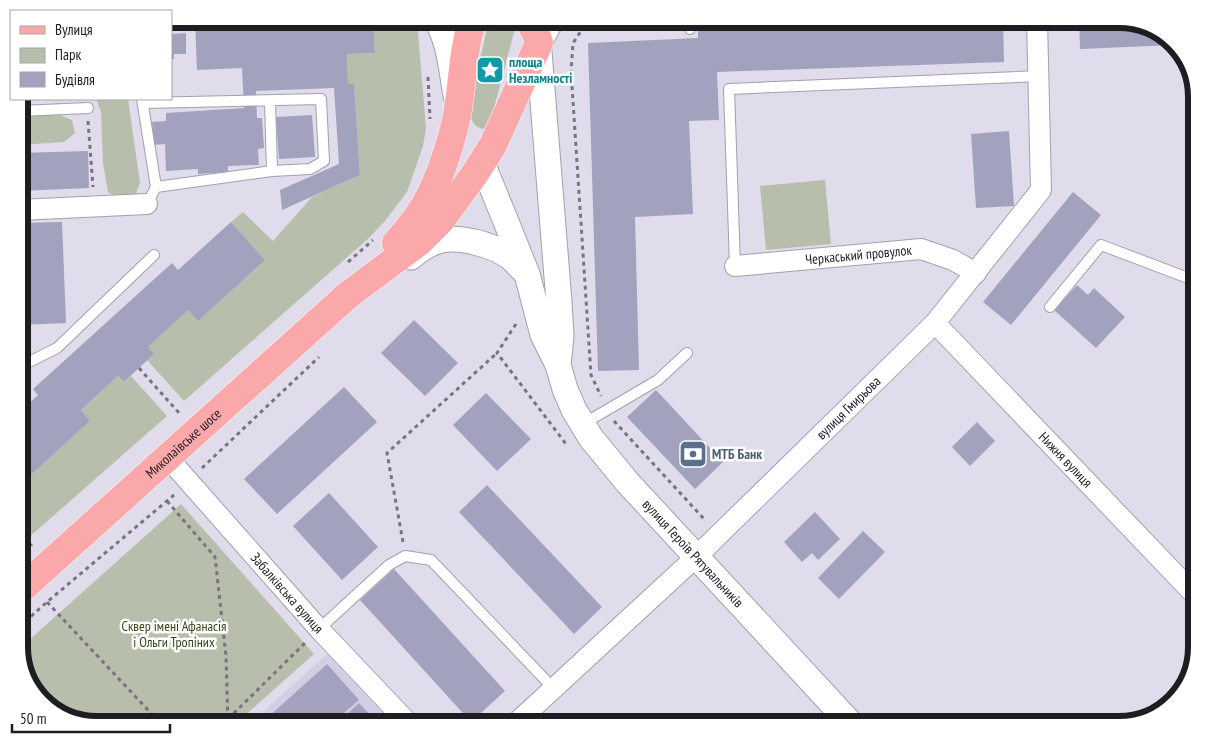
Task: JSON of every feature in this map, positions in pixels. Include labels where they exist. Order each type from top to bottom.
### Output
[{"type":"main road","points":[[348,295],[408,229],[424,208],[441,172],[463,121],[465,46],[471,27]]},
{"type":"main road","points":[[499,131],[524,27]]},
{"type":"main road","points":[[348,295],[419,242],[441,220],[462,192],[493,145],[537,31]]},
{"type":"main road","points":[[463,121],[472,135],[479,137],[486,137],[499,131]]},
{"type":"main road","points":[[463,121],[482,163]]},
{"type":"main road","name":"Миколаївське шосе","points":[[28,583],[348,295]]},
{"type":"street","points":[[441,27],[447,43],[463,121]]},
{"type":"street","name":"вулиця Гмирьова","points":[[524,716],[696,557],[935,324],[1041,190],[1037,27]]},
{"type":"street","name":"вулиця Героїв Рятувальників","points":[[537,31],[556,269],[560,336],[558,365]]},
{"type":"street","points":[[482,163],[527,274]]},
{"type":"street","points":[[28,210],[94,206],[152,196]]},
{"type":"street","points":[[348,295],[374,288],[422,248],[438,241],[451,239],[476,242],[500,251],[511,258],[527,274]]},
{"type":"street","name":"Черкаський провулок","points":[[735,266],[921,249],[953,260],[976,273]]},
{"type":"street","name":"вулиця Героїв Рятувальників","points":[[527,274],[543,335],[558,365],[574,410],[591,438],[628,483],[844,716]]},
{"type":"street","name":"Нижня вулиця","points":[[935,324],[1188,588]]},
{"type":"street","name":"Забалківська вулиця","points":[[168,458],[319,629],[401,716]]},
{"type":"lane","points":[[735,266],[728,89],[1038,76]]},
{"type":"lane","points":[[321,100],[324,162],[310,169],[272,171],[152,196],[143,101],[321,100]]},
{"type":"lane","points":[[270,101],[272,171]]},
{"type":"lane","points":[[28,111],[88,108]]},
{"type":"lane","points":[[1050,307],[1101,245],[1187,278]]},
{"type":"lane","points":[[28,362],[57,348],[154,255]]},
{"type":"lane","points":[[583,424],[658,380],[687,353]]},
{"type":"lane","points":[[319,629],[389,565],[406,556],[431,560],[554,689]]},
{"type":"path","points":[[583,27],[572,43],[571,71],[591,375],[614,421],[719,535]]},
{"type":"path","points":[[428,76],[430,121]]},
{"type":"path","points":[[88,108],[94,206]]},
{"type":"path","points":[[28,620],[168,501],[325,350]]},
{"type":"path","points":[[406,556],[387,452],[498,354]]},
{"type":"path","points":[[139,368],[179,413]]},
{"type":"path","points":[[168,501],[215,557],[226,656],[227,716]]},
{"type":"path","points":[[47,602],[154,716]]},
{"type":"path","points":[[231,716],[319,629]]},
{"type":"shaded area","points":[[327,654],[386,716],[259,716]]},
{"type":"green space","points":[[373,27],[418,27],[426,128],[423,146],[407,192],[370,237],[184,401],[147,360],[154,354],[148,347],[188,310],[198,321],[265,260],[231,222],[243,212],[273,241],[312,197],[360,175],[354,84],[348,84],[347,54],[375,53]]},
{"type":"green space","points":[[487,27],[515,27],[491,119],[484,129],[476,126],[474,123],[471,117],[470,105]]},
{"type":"green space","points":[[96,100],[128,100],[140,183],[135,196],[121,200],[108,192],[103,163],[101,112]]},
{"type":"green space","points":[[55,113],[72,120],[75,133],[64,142],[28,144],[28,115]]},
{"type":"green space","points":[[825,180],[831,244],[766,250],[760,186]]},
{"type":"green space","points":[[118,376],[124,382],[131,376],[167,416],[28,538],[28,478],[90,421],[81,410]]},
{"type":"green space","name":"Сквер імені Афанасія і Ольги Тропіних","points":[[181,504],[314,654],[244,716],[87,716],[62,707],[51,699],[39,686],[31,670],[28,641]]},
{"type":"building","points":[[195,27],[373,27],[375,53],[347,54],[348,84],[354,84],[360,175],[282,210],[280,190],[339,164],[334,88],[256,91],[257,118],[262,118],[264,148],[258,149],[259,165],[228,166],[228,172],[198,174],[198,169],[166,171],[165,144],[154,145],[152,122],[166,121],[166,113],[244,108],[242,68],[197,70]]},
{"type":"building","points":[[790,27],[1003,27],[1004,62],[717,72],[719,120],[689,121],[693,214],[635,217],[639,370],[598,371],[588,43],[698,38],[698,30]]},
{"type":"building","points":[[1079,27],[1128,28],[1145,33],[1164,45],[1080,49]]},
{"type":"building","points":[[186,33],[186,54],[174,54],[174,59],[172,59],[172,34]]},
{"type":"building","points":[[312,115],[315,157],[279,159],[276,117]]},
{"type":"building","points":[[1009,131],[1014,206],[976,208],[971,134]]},
{"type":"building","points":[[88,151],[89,188],[28,191],[28,153]]},
{"type":"building","points":[[1073,192],[1101,215],[1011,325],[983,302]]},
{"type":"building","points":[[62,222],[66,323],[28,325],[28,223]]},
{"type":"building","points":[[231,222],[265,260],[198,321],[188,310],[148,347],[154,354],[124,382],[118,376],[81,410],[90,421],[28,478],[28,404],[38,395],[33,389],[172,263],[178,270]]},
{"type":"building","points":[[1077,285],[1088,295],[1094,288],[1125,317],[1096,348],[1054,310]]},
{"type":"building","points":[[414,320],[458,363],[425,396],[381,353]]},
{"type":"building","points":[[344,387],[377,422],[277,514],[244,479]]},
{"type":"building","points":[[656,390],[723,462],[695,489],[627,417]]},
{"type":"building","points":[[486,393],[531,439],[497,471],[453,425]]},
{"type":"building","points":[[977,422],[995,441],[970,466],[952,447]]},
{"type":"building","points":[[487,485],[602,607],[574,634],[459,512]]},
{"type":"building","points":[[329,493],[378,547],[342,580],[293,526]]},
{"type":"building","points":[[815,512],[840,539],[818,560],[812,553],[802,562],[784,542]]},
{"type":"building","points":[[863,531],[885,552],[839,599],[818,578]]},
{"type":"building","points":[[394,569],[505,691],[478,716],[466,716],[360,600]]},
{"type":"building","points":[[327,664],[359,700],[340,716],[269,716]]},
{"type":"building","points":[[359,703],[371,716],[345,716]]},
{"type":"place","name":"площа Незламності","points":[[490,70]]},
{"type":"place","name":"МТБ Банк","points":[[693,454]]}]
